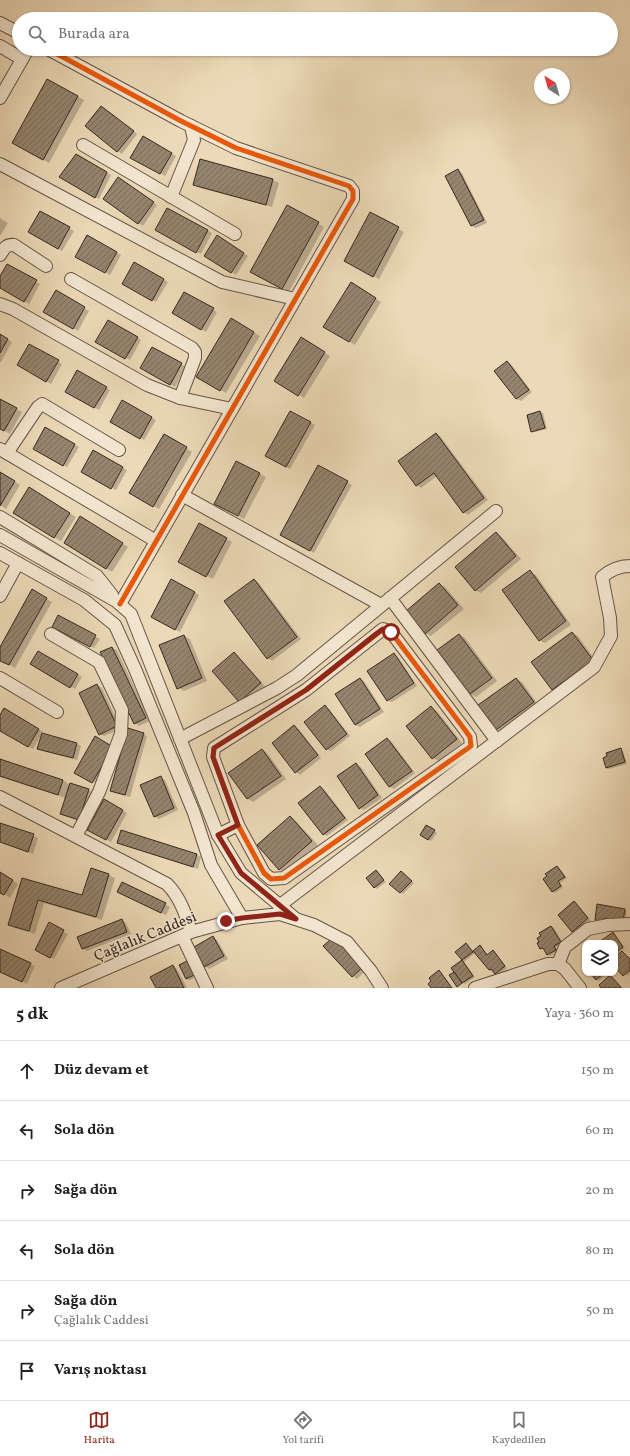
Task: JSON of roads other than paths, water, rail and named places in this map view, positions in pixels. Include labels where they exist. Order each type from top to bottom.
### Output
[{"type":"street","points":[[0,23],[12,29]]},
{"type":"street","points":[[0,46],[12,50]]},
{"type":"street","points":[[0,98],[24,56]]},
{"type":"street","points":[[61,56],[191,126],[236,148],[349,186],[352,191],[353,199],[156,541],[118,603]]},
{"type":"street","points":[[171,197],[194,140],[191,126]]},
{"type":"street","points":[[83,146],[235,234]]},
{"type":"street","points":[[0,164],[222,282],[295,299]]},
{"type":"street","points":[[0,255],[5,246],[10,244],[14,245],[46,266]]},
{"type":"street","points":[[71,279],[192,348],[195,352],[194,358],[180,398]]},
{"type":"street","points":[[0,304],[14,309],[147,385],[180,398],[232,409]]},
{"type":"street","points":[[119,450],[42,404],[38,406],[4,451],[156,541]]},
{"type":"street","points":[[182,495],[386,602],[496,741]]},
{"type":"street","points":[[180,739],[277,688],[296,675],[496,511]]},
{"type":"street","points":[[0,517],[97,576],[118,603]]},
{"type":"street","points":[[0,535],[118,603],[131,614],[218,835],[241,873],[296,919]]},
{"type":"street","points":[[0,553],[84,600],[115,625],[135,669],[194,813],[211,865],[242,918]]},
{"type":"street","points":[[0,596],[18,563]]},
{"type":"street","points":[[279,906],[594,667],[611,636],[610,618],[602,577],[607,572],[622,566],[630,566]]},
{"type":"street","points":[[383,629],[391,632],[470,737],[471,746],[284,878],[272,879],[264,873],[238,825],[213,757],[214,748],[306,690],[383,629]]},
{"type":"street","points":[[50,634],[99,662],[122,710],[120,734],[110,763],[99,792],[76,836]]},
{"type":"street","points":[[296,675],[306,690]]},
{"type":"street","points":[[0,678],[57,712]]},
{"type":"street","points":[[0,797],[167,884],[174,891],[186,917],[187,934],[207,988]]},
{"type":"street","points":[[218,835],[238,825]]},
{"type":"street","name":"Çağlalık Caddesi","points":[[61,988],[187,934],[242,918],[280,914],[314,925],[347,942],[371,971],[382,988]]},
{"type":"street","points":[[558,964],[565,947],[588,929],[608,925],[630,924]]},
{"type":"street","points":[[475,988],[548,964],[558,964],[565,969],[580,988]]}]
